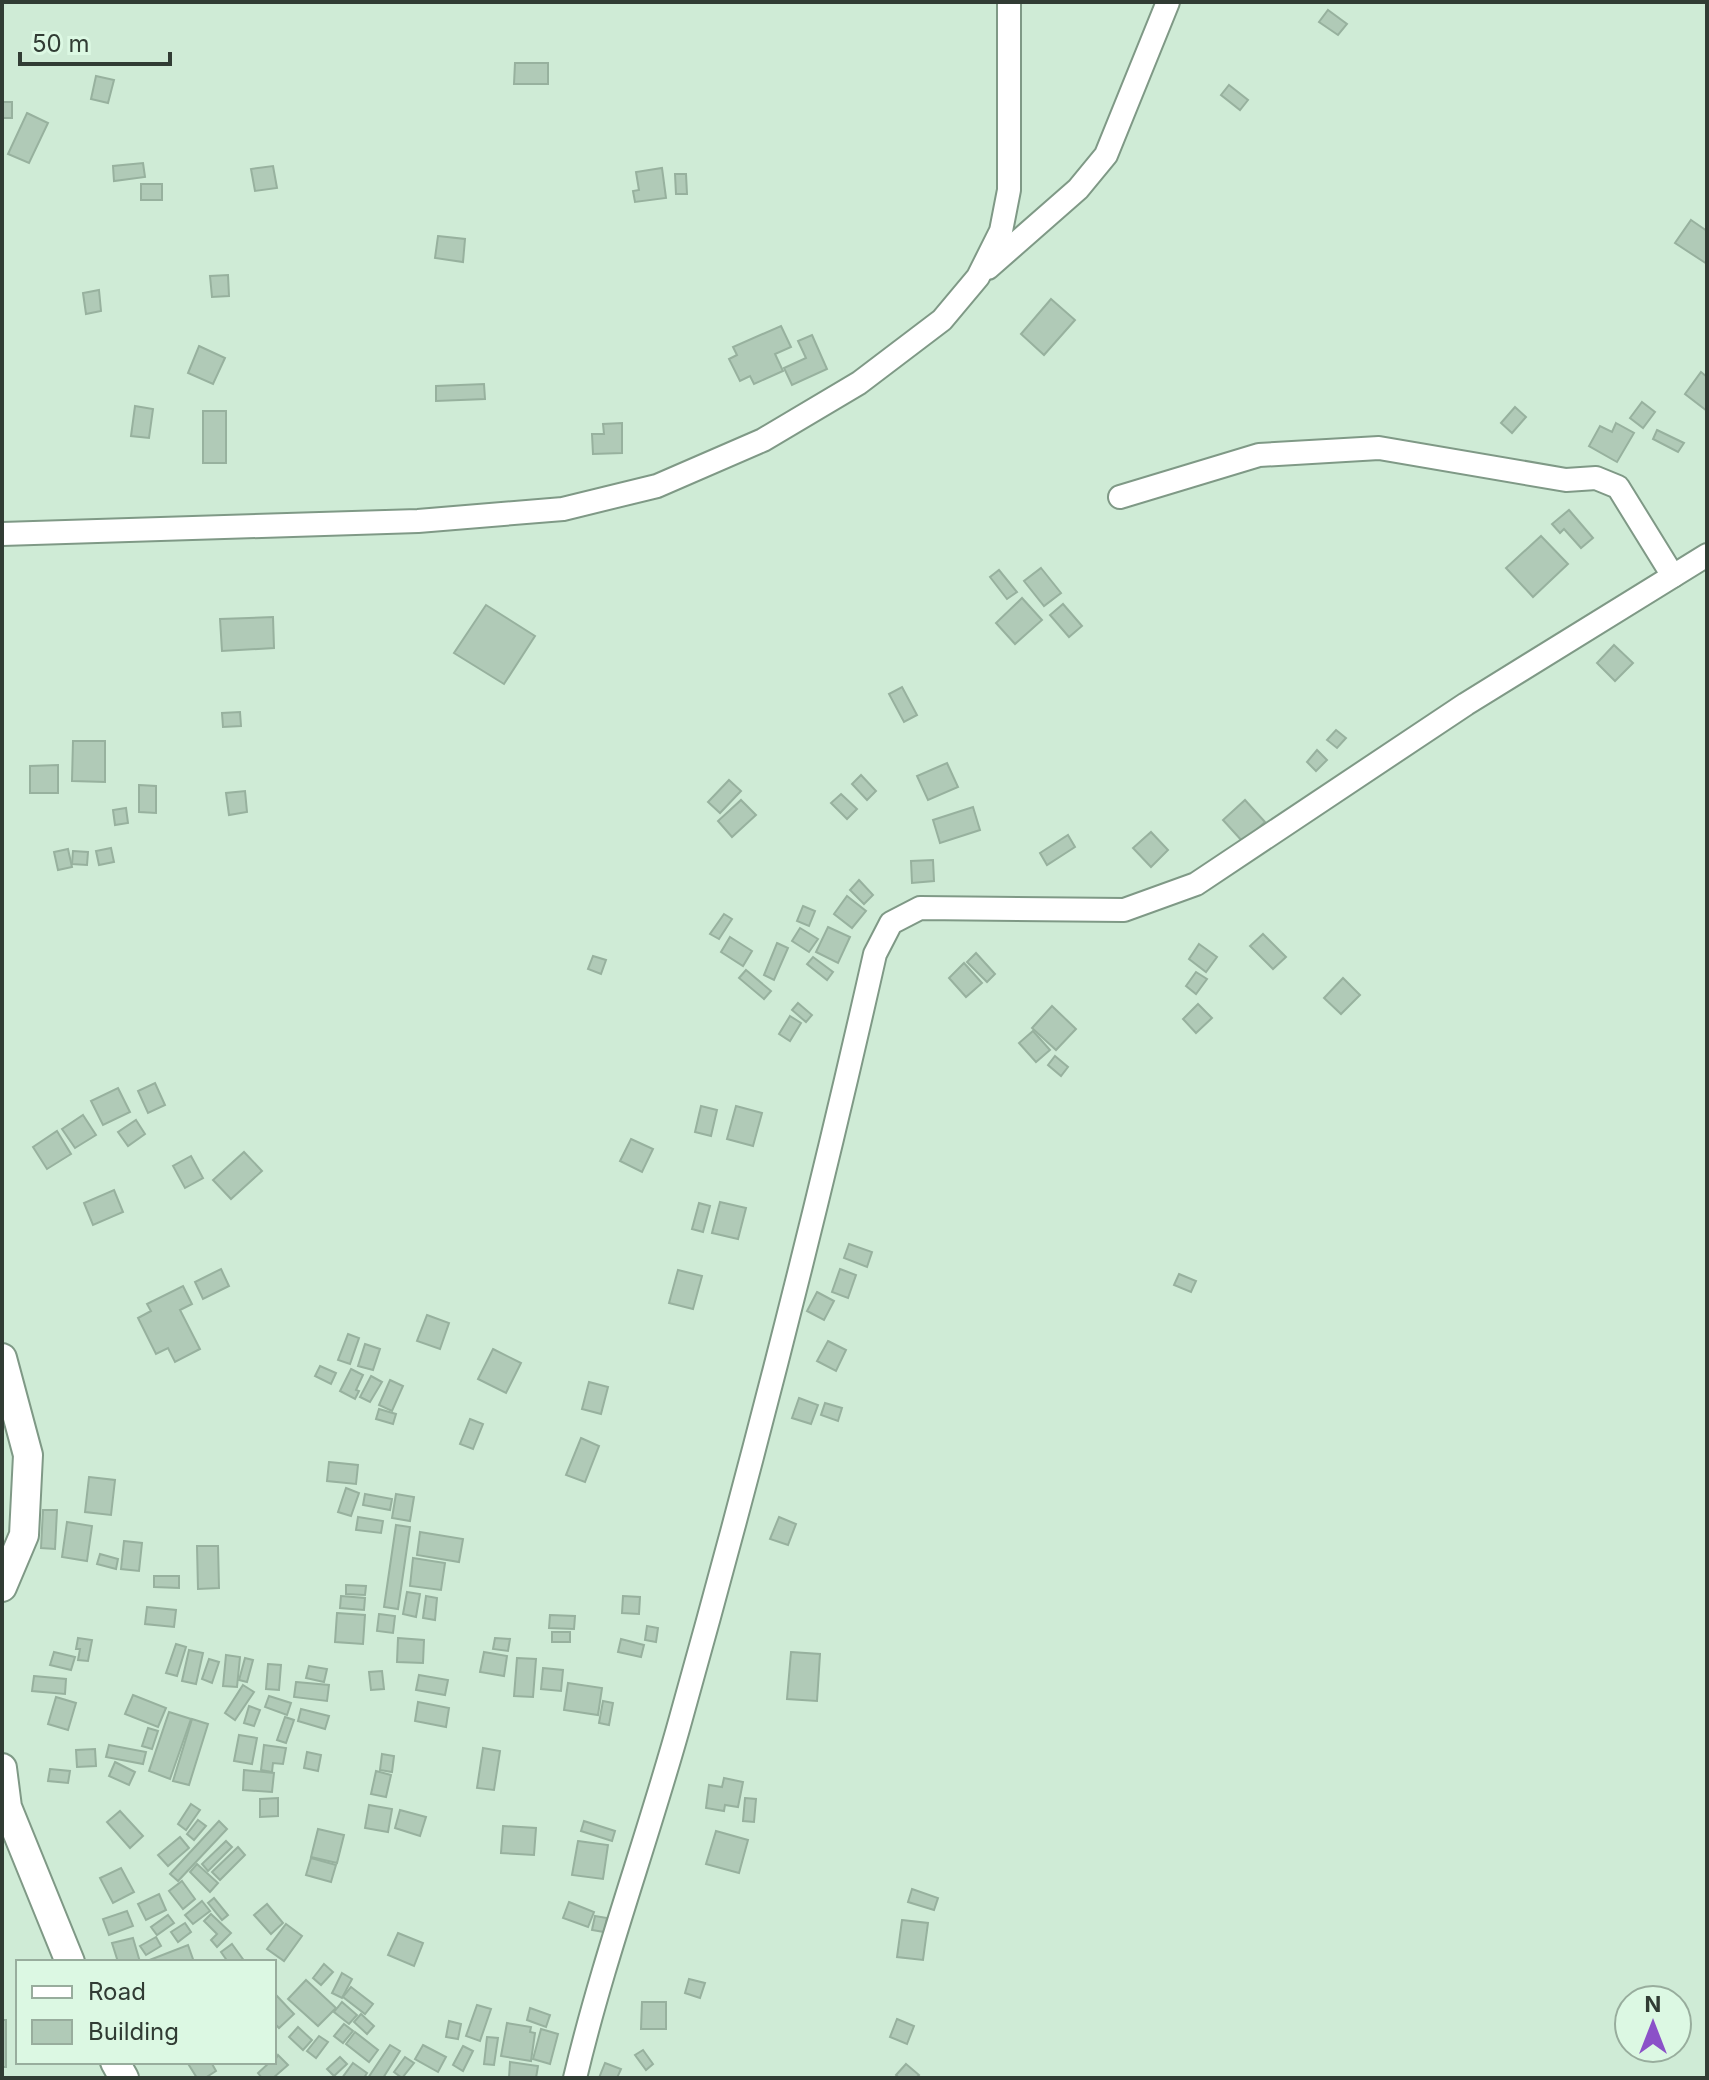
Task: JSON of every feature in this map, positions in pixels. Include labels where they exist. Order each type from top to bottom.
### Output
[{"type":"street","points":[[978,277],[1001,231],[1009,190],[1009,2]]},
{"type":"street","points":[[2,534],[418,521],[563,509],[657,486],[763,440],[859,383],[942,320],[978,277],[1078,189],[1106,155],[1168,2]]},
{"type":"street","points":[[1120,497],[1259,455],[1379,448],[1566,480],[1596,478],[1618,487],[1673,576]]},
{"type":"street","points":[[575,2078],[588,2023],[661,1790],[742,1501],[826,1172],[875,954],[891,923],[920,908],[1124,910],[1196,884],[1466,704],[1707,555]]},
{"type":"street","points":[[2,1358],[28,1455],[24,1535],[2,1587]]},
{"type":"street","points":[[2,1768],[7,1807],[69,1960]]},
{"type":"building","points":[[1328,10],[1347,24],[1338,35],[1319,22]]},
{"type":"building","points":[[515,63],[548,63],[548,84],[514,84]]},
{"type":"building","points":[[96,76],[114,80],[108,103],[91,99]]},
{"type":"building","points":[[1229,85],[1248,100],[1240,110],[1221,95]]},
{"type":"building","points":[[2,102],[12,102],[12,118],[2,118]]},
{"type":"building","points":[[27,113],[48,123],[29,163],[8,154]]},
{"type":"building","points":[[143,163],[145,177],[114,181],[113,166]]},
{"type":"building","points":[[273,166],[277,188],[255,191],[251,169]]},
{"type":"building","points":[[662,168],[666,198],[635,202],[633,191],[639,190],[636,172]]},
{"type":"building","points":[[675,174],[686,174],[687,194],[676,194]]},
{"type":"building","points":[[141,184],[162,184],[162,200],[141,200]]},
{"type":"building","points":[[1691,220],[1707,231],[1707,264],[1675,243]]},
{"type":"building","points":[[438,236],[465,239],[463,262],[435,258]]},
{"type":"building","points":[[228,275],[229,296],[212,297],[210,276]]},
{"type":"building","points":[[99,290],[101,311],[86,314],[83,293]]},
{"type":"building","points":[[1051,299],[1075,320],[1044,355],[1021,334]]},
{"type":"building","points":[[781,326],[791,347],[775,354],[783,371],[754,384],[750,376],[740,381],[729,359],[737,355],[733,347]]},
{"type":"building","points":[[812,335],[827,369],[792,385],[784,368],[806,358],[798,341]]},
{"type":"building","points":[[199,346],[225,358],[213,384],[188,373]]},
{"type":"building","points":[[1701,372],[1707,377],[1707,411],[1685,394]]},
{"type":"building","points":[[484,384],[485,399],[436,401],[436,386]]},
{"type":"building","points":[[1642,402],[1655,412],[1643,428],[1630,418]]},
{"type":"building","points":[[135,406],[153,409],[149,438],[131,436]]},
{"type":"building","points":[[1515,407],[1526,417],[1512,433],[1501,423]]},
{"type":"building","points":[[203,411],[226,411],[226,463],[203,463]]},
{"type":"building","points":[[622,423],[622,453],[593,454],[592,434],[604,434],[603,424]]},
{"type":"building","points":[[1616,423],[1634,433],[1617,462],[1589,446],[1600,426],[1612,432]]},
{"type":"building","points":[[1657,430],[1684,443],[1678,452],[1653,439]]},
{"type":"building","points":[[1569,510],[1593,538],[1581,548],[1564,529],[1560,533],[1552,524]]},
{"type":"building","points":[[1541,536],[1568,564],[1533,597],[1506,568]]},
{"type":"building","points":[[1041,568],[1061,593],[1044,606],[1024,581]]},
{"type":"building","points":[[999,570],[1017,592],[1007,599],[990,577]]},
{"type":"building","points":[[1022,598],[1042,620],[1015,644],[996,623]]},
{"type":"building","points":[[1063,604],[1082,626],[1069,637],[1050,615]]},
{"type":"building","points":[[486,605],[535,636],[504,684],[454,653]]},
{"type":"building","points":[[273,617],[274,648],[222,651],[220,619]]},
{"type":"building","points":[[1614,645],[1633,663],[1615,681],[1597,663]]},
{"type":"building","points":[[902,687],[917,715],[904,722],[889,694]]},
{"type":"building","points":[[240,712],[241,726],[223,727],[222,713]]},
{"type":"building","points":[[1336,730],[1346,738],[1337,748],[1327,740]]},
{"type":"building","points":[[73,741],[105,741],[105,782],[72,781]]},
{"type":"building","points":[[1317,750],[1327,760],[1316,771],[1307,762]]},
{"type":"building","points":[[947,763],[958,787],[928,800],[917,776]]},
{"type":"building","points":[[58,765],[58,793],[30,793],[30,766]]},
{"type":"building","points":[[861,775],[876,791],[867,800],[852,784]]},
{"type":"building","points":[[729,780],[741,791],[720,813],[708,802]]},
{"type":"building","points":[[139,785],[156,786],[156,813],[139,812]]},
{"type":"building","points":[[245,791],[247,812],[229,815],[226,793]]},
{"type":"building","points":[[841,794],[857,809],[847,819],[831,803]]},
{"type":"building","points":[[741,800],[756,815],[732,837],[718,821]]},
{"type":"building","points":[[1245,800],[1265,822],[1243,842],[1223,820]]},
{"type":"building","points":[[973,807],[980,830],[940,843],[933,820]]},
{"type":"building","points":[[126,808],[128,823],[115,825],[113,810]]},
{"type":"building","points":[[1151,832],[1168,850],[1151,867],[1133,848]]},
{"type":"building","points":[[1068,835],[1075,847],[1047,865],[1040,853]]},
{"type":"building","points":[[111,848],[114,862],[99,865],[96,851]]},
{"type":"building","points":[[68,849],[72,867],[58,870],[54,852]]},
{"type":"building","points":[[73,851],[88,852],[87,865],[72,864]]},
{"type":"building","points":[[933,860],[934,881],[912,883],[911,861]]},
{"type":"building","points":[[859,880],[873,895],[864,904],[850,890]]},
{"type":"building","points":[[847,896],[866,911],[852,928],[834,914]]},
{"type":"building","points":[[803,906],[815,911],[809,926],[797,921]]},
{"type":"building","points":[[724,914],[732,919],[719,939],[710,934]]},
{"type":"building","points":[[828,927],[850,937],[838,963],[816,952]]},
{"type":"building","points":[[800,928],[818,939],[809,952],[792,941]]},
{"type":"building","points":[[1263,934],[1286,957],[1273,969],[1250,946]]},
{"type":"building","points":[[730,937],[752,951],[743,966],[721,952]]},
{"type":"building","points":[[777,943],[788,948],[774,980],[764,975]]},
{"type":"building","points":[[1199,944],[1217,957],[1206,972],[1189,959]]},
{"type":"building","points":[[976,953],[995,974],[987,982],[967,962]]},
{"type":"building","points":[[593,956],[606,960],[601,974],[588,969]]},
{"type":"building","points":[[813,957],[833,972],[827,980],[807,964]]},
{"type":"building","points":[[964,963],[982,983],[966,997],[949,978]]},
{"type":"building","points":[[746,970],[771,991],[764,999],[739,978]]},
{"type":"building","points":[[1196,972],[1207,979],[1196,994],[1186,986]]},
{"type":"building","points":[[1343,978],[1360,995],[1341,1014],[1324,998]]},
{"type":"building","points":[[798,1003],[812,1015],[806,1022],[792,1010]]},
{"type":"building","points":[[1198,1004],[1212,1018],[1196,1033],[1183,1019]]},
{"type":"building","points":[[1052,1006],[1076,1029],[1056,1050],[1032,1028]]},
{"type":"building","points":[[790,1016],[801,1023],[790,1041],[779,1034]]},
{"type":"building","points":[[1033,1031],[1050,1050],[1036,1062],[1019,1043]]},
{"type":"building","points":[[1055,1056],[1068,1067],[1061,1076],[1048,1065]]},
{"type":"building","points":[[155,1083],[165,1105],[148,1113],[138,1091]]},
{"type":"building","points":[[118,1088],[130,1112],[103,1125],[91,1101]]},
{"type":"building","points":[[701,1106],[717,1110],[711,1136],[695,1132]]},
{"type":"building","points":[[736,1106],[762,1113],[753,1146],[727,1139]]},
{"type":"building","points":[[83,1115],[96,1135],[75,1148],[62,1129]]},
{"type":"building","points":[[136,1120],[145,1134],[128,1146],[118,1132]]},
{"type":"building","points":[[57,1131],[71,1154],[47,1169],[33,1147]]},
{"type":"building","points":[[631,1139],[653,1149],[642,1172],[620,1161]]},
{"type":"building","points":[[244,1152],[262,1171],[231,1199],[213,1180]]},
{"type":"building","points":[[191,1156],[203,1178],[185,1188],[173,1166]]},
{"type":"building","points":[[114,1190],[123,1212],[93,1225],[84,1203]]},
{"type":"building","points":[[720,1202],[746,1208],[738,1239],[712,1233]]},
{"type":"building","points":[[699,1203],[710,1206],[703,1232],[692,1229]]},
{"type":"building","points":[[849,1244],[872,1252],[867,1267],[844,1258]]},
{"type":"building","points":[[221,1269],[229,1286],[203,1299],[195,1282]]},
{"type":"building","points":[[840,1269],[856,1275],[848,1298],[832,1292]]},
{"type":"building","points":[[678,1270],[702,1276],[693,1309],[669,1303]]},
{"type":"building","points":[[1179,1274],[1196,1281],[1191,1292],[1174,1285]]},
{"type":"building","points":[[183,1286],[192,1304],[180,1310],[200,1349],[175,1362],[168,1348],[156,1354],[138,1318],[151,1311],[147,1304]]},
{"type":"building","points":[[817,1292],[834,1301],[824,1320],[807,1311]]},
{"type":"building","points":[[427,1315],[449,1323],[440,1349],[417,1341]]},
{"type":"building","points":[[348,1334],[359,1338],[350,1364],[338,1360]]},
{"type":"building","points":[[828,1341],[846,1350],[836,1371],[817,1361]]},
{"type":"building","points":[[365,1344],[380,1349],[373,1370],[358,1366]]},
{"type":"building","points":[[493,1349],[521,1363],[506,1393],[478,1379]]},
{"type":"building","points":[[320,1366],[336,1373],[331,1384],[315,1376]]},
{"type":"building","points":[[351,1369],[363,1375],[355,1399],[340,1391]]},
{"type":"building","points":[[371,1376],[382,1382],[370,1402],[360,1397]]},
{"type":"building","points":[[390,1380],[403,1386],[392,1411],[379,1405]]},
{"type":"building","points":[[589,1382],[608,1387],[601,1414],[582,1409]]},
{"type":"building","points":[[799,1398],[818,1405],[811,1424],[792,1418]]},
{"type":"building","points":[[825,1403],[842,1408],[838,1421],[821,1415]]},
{"type":"building","points":[[379,1409],[396,1414],[393,1424],[376,1419]]},
{"type":"building","points":[[470,1419],[483,1424],[473,1449],[460,1444]]},
{"type":"building","points":[[581,1438],[599,1446],[585,1482],[566,1475]]},
{"type":"building","points":[[329,1462],[358,1465],[356,1484],[327,1481]]},
{"type":"building","points":[[89,1477],[115,1480],[111,1515],[85,1512]]},
{"type":"building","points":[[346,1488],[359,1493],[351,1516],[338,1512]]},
{"type":"building","points":[[365,1494],[392,1499],[390,1510],[363,1505]]},
{"type":"building","points":[[396,1494],[414,1497],[410,1521],[392,1518]]},
{"type":"building","points":[[43,1510],[57,1510],[55,1549],[41,1548]]},
{"type":"building","points":[[358,1517],[383,1521],[381,1533],[356,1530]]},
{"type":"building","points":[[779,1517],[796,1524],[788,1545],[770,1539]]},
{"type":"building","points":[[67,1522],[92,1526],[87,1561],[62,1557]]},
{"type":"building","points":[[396,1525],[410,1527],[398,1609],[384,1607]]},
{"type":"building","points":[[420,1532],[463,1539],[459,1562],[417,1555]]},
{"type":"building","points":[[124,1541],[142,1543],[139,1571],[121,1569]]},
{"type":"building","points":[[197,1546],[218,1546],[219,1588],[198,1589]]},
{"type":"building","points":[[100,1554],[118,1559],[116,1569],[97,1564]]},
{"type":"building","points":[[413,1558],[445,1563],[441,1590],[410,1586]]},
{"type":"building","points":[[154,1576],[179,1576],[179,1588],[154,1587]]},
{"type":"building","points":[[346,1585],[366,1586],[365,1595],[346,1594]]},
{"type":"building","points":[[407,1592],[420,1594],[416,1617],[403,1614]]},
{"type":"building","points":[[341,1596],[365,1598],[364,1610],[340,1608]]},
{"type":"building","points":[[426,1596],[437,1598],[435,1620],[423,1618]]},
{"type":"building","points":[[623,1596],[640,1597],[639,1614],[622,1613]]},
{"type":"building","points":[[147,1607],[176,1610],[174,1627],[145,1624]]},
{"type":"building","points":[[337,1613],[365,1615],[363,1644],[335,1642]]},
{"type":"building","points":[[379,1614],[395,1616],[393,1633],[377,1631]]},
{"type":"building","points":[[550,1615],[575,1616],[574,1629],[549,1628]]},
{"type":"building","points":[[647,1626],[658,1628],[656,1642],[645,1640]]},
{"type":"building","points":[[552,1632],[570,1632],[570,1642],[552,1642]]},
{"type":"building","points":[[78,1638],[92,1640],[88,1661],[78,1660]]},
{"type":"building","points":[[398,1638],[424,1640],[423,1663],[397,1662]]},
{"type":"building","points":[[495,1638],[510,1639],[508,1651],[493,1649]]},
{"type":"building","points":[[621,1639],[644,1645],[641,1657],[618,1652]]},
{"type":"building","points":[[176,1644],[186,1647],[177,1676],[166,1673]]},
{"type":"building","points":[[189,1650],[203,1653],[196,1684],[182,1681]]},
{"type":"building","points":[[54,1652],[75,1657],[71,1670],[50,1665]]},
{"type":"building","points":[[484,1652],[507,1656],[504,1676],[480,1672]]},
{"type":"building","points":[[791,1652],[820,1654],[817,1701],[787,1699]]},
{"type":"building","points":[[226,1655],[240,1657],[237,1687],[223,1686]]},
{"type":"building","points":[[245,1658],[253,1660],[247,1682],[239,1680]]},
{"type":"building","points":[[517,1658],[536,1659],[533,1697],[514,1696]]},
{"type":"building","points":[[209,1659],[219,1662],[212,1683],[202,1679]]},
{"type":"building","points":[[268,1664],[281,1665],[279,1690],[266,1689]]},
{"type":"building","points":[[309,1666],[327,1669],[324,1682],[306,1678]]},
{"type":"building","points":[[543,1668],[563,1670],[561,1691],[541,1689]]},
{"type":"building","points":[[382,1671],[384,1689],[371,1690],[369,1672]]},
{"type":"building","points":[[419,1675],[448,1680],[445,1695],[416,1690]]},
{"type":"building","points":[[34,1676],[66,1679],[65,1694],[32,1691]]},
{"type":"building","points":[[296,1682],[329,1685],[327,1701],[294,1697]]},
{"type":"building","points":[[568,1683],[602,1688],[598,1715],[564,1710]]},
{"type":"building","points":[[243,1685],[254,1692],[235,1720],[225,1713]]},
{"type":"building","points":[[133,1695],[166,1708],[158,1727],[125,1714]]},
{"type":"building","points":[[269,1696],[291,1703],[287,1715],[265,1707]]},
{"type":"building","points":[[56,1697],[76,1703],[68,1730],[48,1724]]},
{"type":"building","points":[[603,1701],[613,1703],[609,1725],[599,1723]]},
{"type":"building","points":[[418,1702],[449,1708],[446,1727],[415,1721]]},
{"type":"building","points":[[249,1706],[260,1710],[254,1726],[244,1723]]},
{"type":"building","points":[[301,1709],[329,1716],[325,1729],[298,1721]]},
{"type":"building","points":[[169,1712],[191,1719],[170,1779],[149,1771]]},
{"type":"building","points":[[285,1717],[294,1720],[286,1743],[277,1740]]},
{"type":"building","points":[[192,1719],[208,1724],[189,1785],[173,1781]]},
{"type":"building","points":[[148,1728],[158,1731],[152,1749],[142,1746]]},
{"type":"building","points":[[239,1735],[257,1738],[252,1764],[234,1761]]},
{"type":"building","points":[[109,1745],[146,1752],[143,1764],[106,1757]]},
{"type":"building","points":[[264,1745],[286,1748],[283,1764],[273,1763],[272,1772],[261,1770]]},
{"type":"building","points":[[483,1748],[500,1751],[494,1790],[477,1788]]},
{"type":"building","points":[[95,1749],[96,1766],[77,1767],[76,1750]]},
{"type":"building","points":[[307,1752],[321,1755],[318,1771],[304,1768]]},
{"type":"building","points":[[382,1754],[394,1756],[392,1772],[380,1770]]},
{"type":"building","points":[[115,1762],[135,1772],[129,1785],[109,1776]]},
{"type":"building","points":[[50,1769],[70,1771],[68,1783],[48,1781]]},
{"type":"building","points":[[244,1770],[274,1773],[272,1792],[243,1790]]},
{"type":"building","points":[[376,1771],[391,1775],[386,1797],[371,1794]]},
{"type":"building","points":[[724,1778],[743,1782],[738,1807],[725,1805],[724,1811],[706,1808],[709,1785],[722,1787]]},
{"type":"building","points":[[278,1798],[278,1816],[260,1817],[260,1799]]},
{"type":"building","points":[[745,1798],[756,1799],[754,1822],[743,1821]]},
{"type":"building","points":[[191,1804],[200,1810],[186,1830],[178,1824]]},
{"type":"building","points":[[369,1805],[392,1809],[388,1832],[365,1828]]},
{"type":"building","points":[[400,1810],[426,1817],[420,1836],[395,1828]]},
{"type":"building","points":[[120,1811],[143,1836],[130,1848],[107,1822]]},
{"type":"building","points":[[198,1820],[206,1826],[194,1840],[187,1834]]},
{"type":"building","points":[[219,1821],[227,1829],[178,1881],[170,1874]]},
{"type":"building","points":[[584,1821],[615,1831],[612,1841],[581,1831]]},
{"type":"building","points":[[503,1826],[536,1828],[534,1855],[501,1853]]},
{"type":"building","points":[[318,1829],[344,1835],[337,1863],[311,1857]]},
{"type":"building","points":[[716,1831],[748,1840],[739,1873],[706,1864]]},
{"type":"building","points":[[180,1837],[189,1848],[168,1866],[158,1855]]},
{"type":"building","points":[[226,1841],[232,1847],[208,1871],[202,1864]]},
{"type":"building","points":[[578,1841],[608,1845],[603,1879],[572,1875]]},
{"type":"building","points":[[238,1847],[245,1855],[220,1880],[212,1872]]},
{"type":"building","points":[[311,1858],[336,1865],[331,1882],[306,1875]]},
{"type":"building","points":[[197,1864],[218,1883],[210,1892],[190,1872]]},
{"type":"building","points":[[121,1868],[134,1892],[113,1903],[100,1878]]},
{"type":"building","points":[[182,1881],[195,1899],[183,1909],[169,1891]]},
{"type":"building","points":[[912,1889],[938,1898],[934,1910],[908,1902]]},
{"type":"building","points":[[159,1894],[166,1910],[146,1920],[138,1904]]},
{"type":"building","points":[[214,1898],[228,1915],[222,1920],[208,1903]]},
{"type":"building","points":[[202,1901],[210,1911],[193,1924],[185,1915]]},
{"type":"building","points":[[569,1902],[594,1912],[588,1927],[563,1918]]},
{"type":"building","points":[[267,1904],[283,1923],[271,1934],[254,1915]]},
{"type":"building","points":[[127,1911],[133,1926],[109,1935],[103,1919]]},
{"type":"building","points":[[211,1914],[231,1933],[217,1947],[211,1940],[217,1934],[204,1921]]},
{"type":"building","points":[[168,1915],[174,1923],[157,1935],[151,1927]]},
{"type":"building","points":[[595,1916],[607,1918],[604,1932],[592,1930]]},
{"type":"building","points":[[902,1920],[928,1923],[923,1960],[897,1957]]},
{"type":"building","points":[[185,1923],[191,1932],[178,1942],[171,1932]]},
{"type":"building","points":[[286,1924],[302,1936],[284,1961],[267,1949]]},
{"type":"building","points":[[398,1933],[423,1943],[414,1966],[388,1955]]},
{"type":"building","points":[[156,1937],[161,1946],[146,1955],[140,1946]]},
{"type":"building","points":[[133,1938],[139,1960],[117,1960],[112,1943]]},
{"type":"building","points":[[232,1944],[244,1960],[227,1960],[221,1952]]},
{"type":"building","points":[[188,1945],[193,1960],[150,1960]]},
{"type":"building","points":[[324,1964],[333,1972],[321,1985],[313,1978]]},
{"type":"building","points":[[342,1973],[352,1979],[342,1998],[332,1993]]},
{"type":"building","points":[[689,1979],[705,1983],[700,1998],[685,1993]]},
{"type":"building","points":[[306,1980],[336,2008],[318,2026],[288,1999]]},
{"type":"building","points":[[351,1987],[373,2004],[365,2014],[343,1997]]},
{"type":"building","points":[[276,1997],[294,2014],[279,2028],[276,2025]]},
{"type":"building","points":[[342,2002],[357,2015],[349,2024],[334,2012]]},
{"type":"building","points":[[642,2002],[666,2002],[666,2029],[641,2029]]},
{"type":"building","points":[[477,2005],[491,2009],[480,2041],[466,2036]]},
{"type":"building","points":[[530,2008],[550,2015],[546,2027],[527,2020]]},
{"type":"building","points":[[361,2014],[374,2026],[367,2034],[354,2022]]},
{"type":"building","points":[[897,2019],[914,2026],[907,2044],[890,2037]]},
{"type":"building","points":[[2,2020],[6,2020],[6,2067],[2,2067]]},
{"type":"building","points":[[449,2021],[461,2024],[458,2039],[446,2037]]},
{"type":"building","points":[[507,2023],[531,2027],[530,2032],[535,2033],[531,2061],[501,2056]]},
{"type":"building","points":[[344,2024],[353,2031],[343,2043],[334,2036]]},
{"type":"building","points":[[298,2027],[312,2040],[303,2050],[289,2037]]},
{"type":"building","points":[[541,2029],[558,2034],[550,2064],[533,2059]]},
{"type":"building","points":[[355,2032],[378,2050],[369,2062],[346,2044]]},
{"type":"building","points":[[319,2036],[328,2042],[316,2058],[307,2051]]},
{"type":"building","points":[[487,2037],[498,2038],[494,2065],[484,2064]]},
{"type":"building","points":[[390,2045],[400,2051],[383,2078],[368,2078]]},
{"type":"building","points":[[423,2045],[446,2057],[438,2072],[415,2059]]},
{"type":"building","points":[[463,2046],[473,2051],[463,2071],[453,2065]]},
{"type":"building","points":[[643,2050],[653,2064],[646,2070],[635,2055]]},
{"type":"building","points":[[278,2055],[288,2065],[273,2078],[262,2078],[258,2073],[268,2064],[276,2064]]},
{"type":"building","points":[[340,2057],[347,2064],[334,2076],[327,2069]]},
{"type":"building","points":[[405,2057],[414,2063],[402,2078],[394,2072]]},
{"type":"building","points":[[510,2062],[538,2066],[536,2078],[509,2078]]},
{"type":"building","points":[[353,2063],[367,2073],[364,2078],[342,2078]]},
{"type":"building","points":[[605,2063],[621,2069],[617,2078],[599,2078]]},
{"type":"building","points":[[188,2064],[212,2064],[216,2071],[205,2078],[197,2078]]},
{"type":"building","points":[[906,2064],[919,2075],[916,2078],[899,2078],[896,2075]]}]
